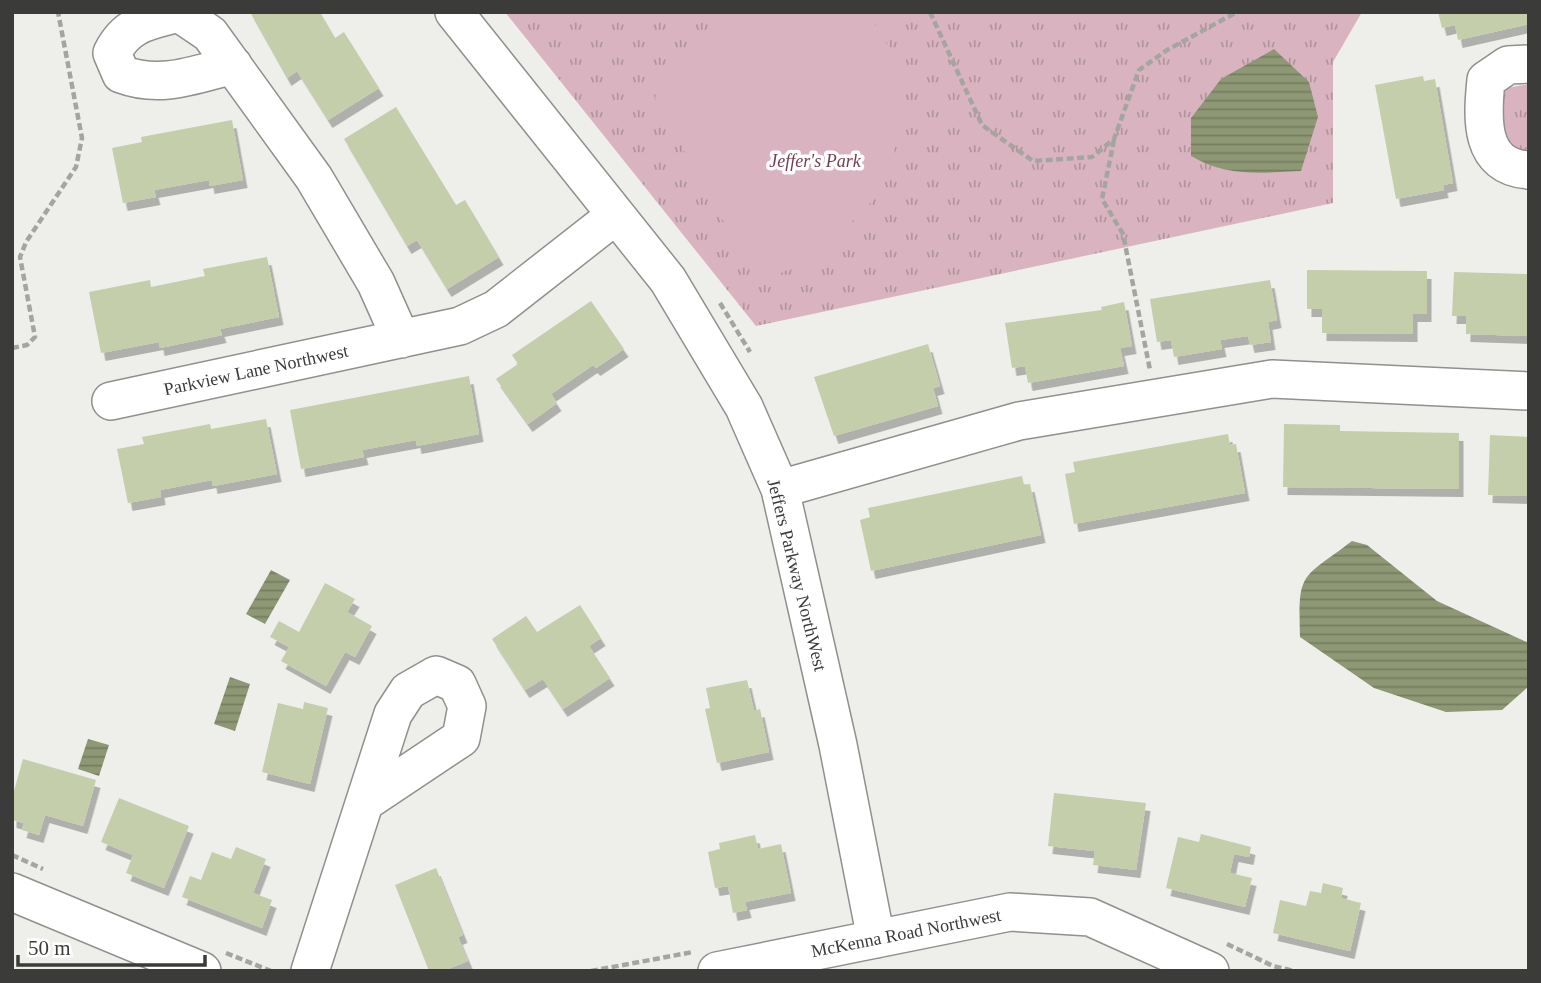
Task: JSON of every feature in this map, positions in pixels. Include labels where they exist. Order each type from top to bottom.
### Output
[{"type":"street","name":"Jeffers Parkway NorthWest","points":[[454,12],[675,291],[744,407],[780,489],[838,745],[876,940]]},
{"type":"street","points":[[1529,64],[1508,65],[1486,80],[1482,113],[1489,150],[1512,169],[1529,170]]},
{"type":"street","points":[[233,65],[314,178],[376,283],[401,339]]},
{"type":"street","name":"Parkview Lane Northwest","points":[[111,401],[460,327],[496,309],[616,215]]},
{"type":"street","points":[[780,489],[1019,421],[1272,379],[1529,391]]},
{"type":"street","points":[[310,971],[365,802]]},
{"type":"street","points":[[12,892],[202,971]]},
{"type":"street","name":"McKenna Road Northwest","points":[[717,971],[1010,912],[1090,917],[1218,957]]},
{"type":"path","points":[[12,348],[27,345],[35,337],[20,257],[26,242],[76,167],[82,138],[58,12]]},
{"type":"path","points":[[930,12],[982,125],[1033,161],[1092,157],[1114,139]]},
{"type":"path","points":[[1154,397],[1134,277],[1123,234],[1102,199],[1114,139],[1139,70],[1167,50],[1237,12]]},
{"type":"path","points":[[714,296],[731,317],[756,363]]},
{"type":"path","points":[[1218,957],[1294,971]]},
{"type":"green space","name":"Jeffer's Park","points":[[505,12],[1362,12],[1333,62],[1333,203],[756,326]]},
{"type":"green space","points":[[757,12],[867,12],[888,46],[900,80],[900,116],[894,154],[877,196],[814,257],[758,284],[655,98],[661,72]]},
{"type":"green space","points":[[1529,84],[1529,155],[1513,154],[1506,140],[1501,94],[1507,88]]},
{"type":"shaded area","points":[[1274,49],[1309,82],[1318,117],[1301,171],[1231,171],[1191,156],[1191,118],[1221,79]]},
{"type":"shaded area","points":[[1352,541],[1367,545],[1437,601],[1529,643],[1529,686],[1502,710],[1446,712],[1374,688],[1300,637],[1300,599],[1306,579],[1322,563]]},
{"type":"shaded area","points":[[271,570],[290,580],[265,624],[246,614]]},
{"type":"shaded area","points":[[230,677],[250,684],[235,731],[214,724]]},
{"type":"shaded area","points":[[88,739],[109,745],[99,776],[78,769]]},
{"type":"building","points":[[250,12],[320,12],[335,38],[344,32],[379,88],[328,120],[297,71],[287,78]]},
{"type":"building","points":[[1438,12],[1529,12],[1529,24],[1458,40],[1455,25],[1442,28]]},
{"type":"building","points":[[1423,76],[1424,81],[1435,79],[1453,183],[1443,185],[1444,190],[1396,199],[1375,85]]},
{"type":"building","points":[[396,107],[456,205],[465,200],[499,257],[447,289],[417,240],[407,246],[344,139]]},
{"type":"building","points":[[232,120],[243,180],[210,186],[209,180],[154,190],[156,197],[123,203],[112,148],[142,142],[141,137]]},
{"type":"building","points":[[267,257],[279,317],[220,329],[222,335],[160,348],[159,342],[101,353],[89,292],[150,280],[151,287],[205,276],[203,269]]},
{"type":"building","points":[[1307,270],[1427,271],[1427,314],[1413,314],[1413,334],[1322,333],[1322,309],[1307,309]]},
{"type":"building","points":[[1454,272],[1529,274],[1529,336],[1466,334],[1466,316],[1452,316]]},
{"type":"building","points":[[1270,280],[1277,320],[1268,322],[1271,342],[1250,345],[1248,336],[1220,340],[1222,349],[1174,357],[1171,340],[1157,342],[1150,299]]},
{"type":"building","points":[[591,301],[624,349],[596,368],[593,365],[551,394],[557,403],[528,424],[496,379],[518,364],[512,355]]},
{"type":"building","points":[[1124,302],[1132,346],[1120,348],[1124,366],[1028,383],[1025,366],[1012,368],[1005,323],[1102,310],[1101,307]]},
{"type":"building","points":[[928,344],[940,386],[933,388],[938,406],[834,436],[814,377]]},
{"type":"building","points":[[469,376],[479,434],[417,446],[416,440],[362,450],[364,457],[301,469],[290,410]]},
{"type":"building","points":[[266,419],[277,474],[213,486],[212,480],[160,490],[161,497],[128,503],[117,449],[144,444],[142,437],[210,424],[211,429]]},
{"type":"building","points":[[1284,424],[1340,425],[1340,431],[1459,433],[1459,489],[1283,487]]},
{"type":"building","points":[[1228,434],[1230,445],[1236,444],[1245,493],[1074,524],[1065,474],[1075,472],[1073,462]]},
{"type":"building","points":[[1490,435],[1529,437],[1529,496],[1488,495]]},
{"type":"building","points":[[1022,476],[1024,485],[1030,484],[1041,535],[871,571],[860,520],[870,517],[868,508]]},
{"type":"building","points":[[325,583],[355,599],[347,612],[372,626],[355,657],[345,652],[326,686],[281,661],[289,647],[270,637],[279,621],[299,632]]},
{"type":"building","points":[[580,605],[601,638],[589,646],[610,678],[563,709],[543,679],[525,690],[492,639],[526,616],[537,632]]},
{"type":"building","points":[[747,680],[754,711],[760,709],[769,752],[717,763],[705,709],[710,708],[706,688]]},
{"type":"building","points":[[304,702],[328,708],[310,784],[262,772],[278,703],[303,709]]},
{"type":"building","points":[[23,759],[96,780],[83,826],[45,815],[39,835],[22,830],[24,823],[12,820],[12,798]]},
{"type":"building","points":[[1054,793],[1146,803],[1136,870],[1093,865],[1095,851],[1048,846]]},
{"type":"building","points":[[119,798],[189,826],[164,888],[126,873],[133,855],[101,842]]},
{"type":"building","points":[[1201,834],[1251,847],[1249,857],[1234,854],[1230,873],[1252,878],[1245,907],[1166,888],[1178,837],[1199,842]]},
{"type":"building","points":[[755,835],[758,849],[781,844],[791,893],[745,902],[747,910],[733,913],[728,886],[715,888],[708,852],[720,849],[719,843]]},
{"type":"building","points":[[236,847],[266,859],[253,893],[272,900],[262,928],[182,897],[190,876],[201,880],[212,852],[231,859]]},
{"type":"building","points":[[436,868],[463,935],[458,937],[468,961],[443,971],[429,971],[395,885]]},
{"type":"building","points":[[1323,883],[1343,888],[1341,898],[1361,903],[1350,951],[1273,933],[1280,900],[1306,906],[1310,891],[1321,893]]}]
